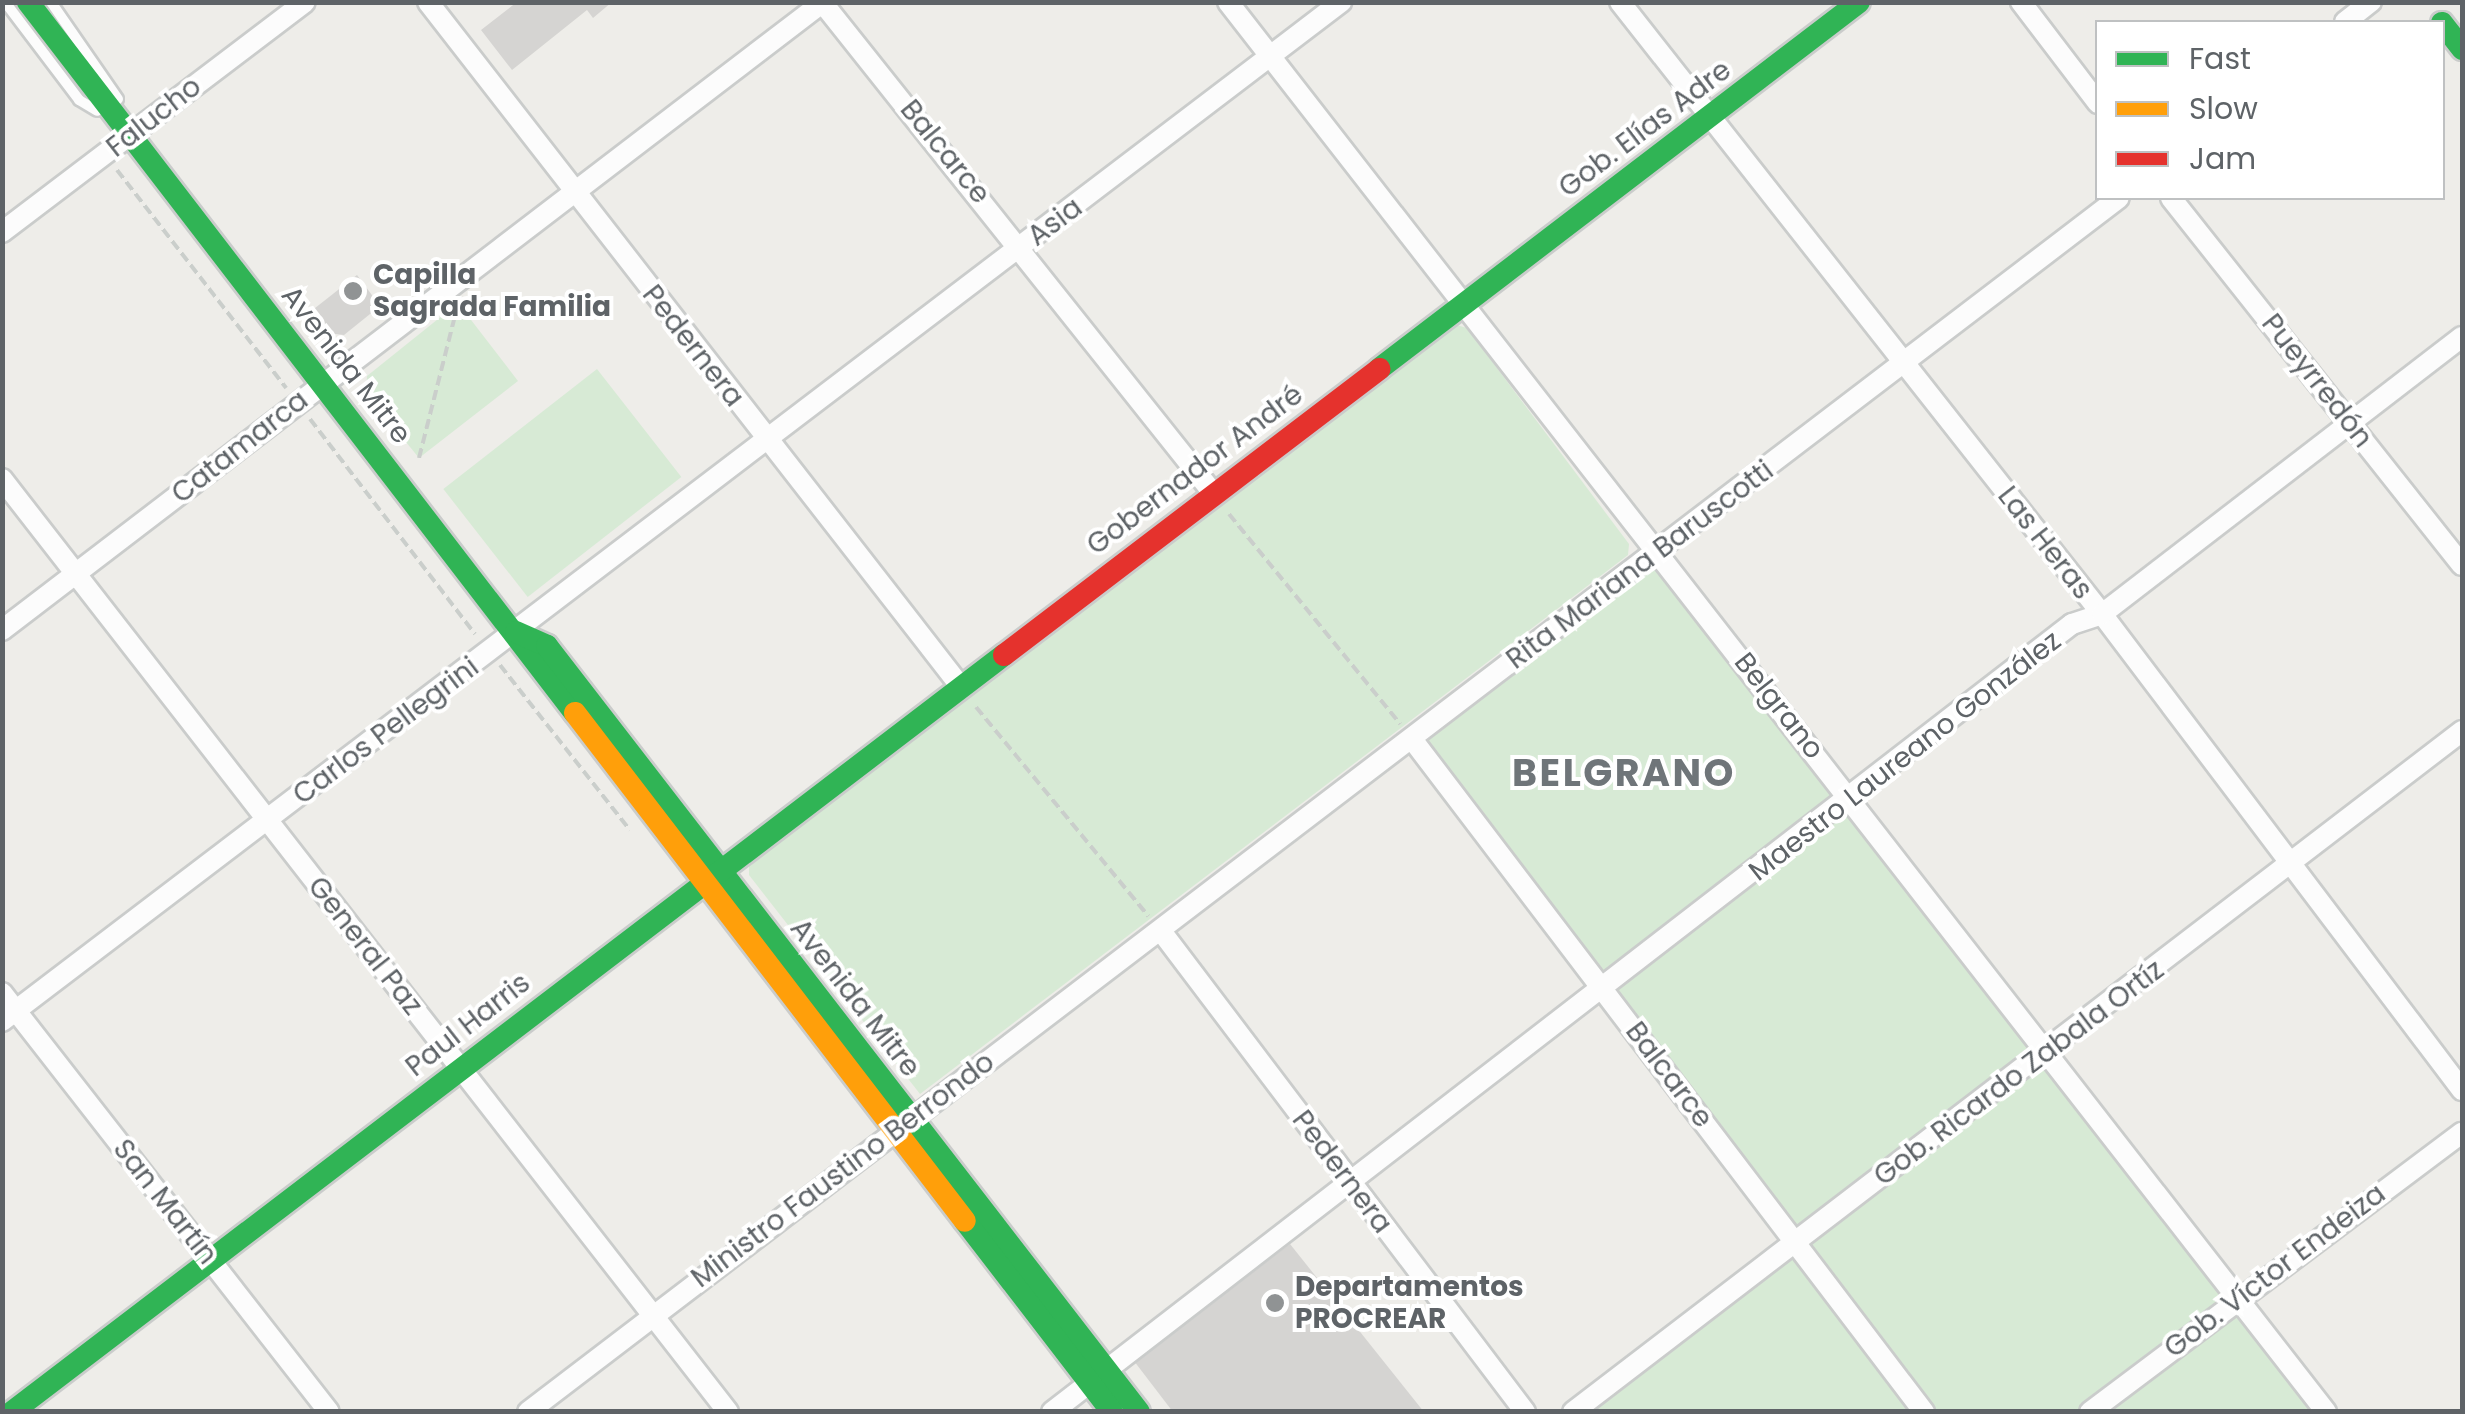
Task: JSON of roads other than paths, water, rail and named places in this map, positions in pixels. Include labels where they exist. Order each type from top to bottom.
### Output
[{"type":"street","points":[[28,2],[131,133]]},
{"type":"street","name":"Falucho","points":[[2,232],[305,2]]},
{"type":"street","name":"Pedernera","points":[[428,2],[961,687]]},
{"type":"street","name":"Belgrano","points":[[1228,2],[1466,302],[2326,1412]]},
{"type":"street","name":"Asia","points":[[766,438],[1341,2]]},
{"type":"street","name":"Las Heras","points":[[1620,2],[2102,614],[2462,1090]]},
{"type":"street","name":"Gob. Elías Adre","points":[[1466,302],[1859,2]]},
{"type":"street","points":[[2020,2],[2095,99]]},
{"type":"street","points":[[2348,20],[2371,2]]},
{"type":"street","name":"Catamarca","points":[[2,630],[822,3]]},
{"type":"street","name":"Balcarce","points":[[822,3],[1022,246],[1213,493]]},
{"type":"street","points":[[2445,27],[2462,48]]},
{"type":"street","name":"Avenida Mitre","points":[[131,133],[516,632],[546,646],[710,876],[1098,1376],[1139,1412]]},
{"type":"street","name":"Rita Mariana Baruscotti","points":[[1160,931],[2116,200]]},
{"type":"street","name":"Pueyrredón","points":[[2173,200],[2462,566]]},
{"type":"street","name":"Gobernador André","points":[[961,687],[1466,302]]},
{"type":"street","name":"Maestro Laureano González","points":[[1052,1412],[1852,799],[2072,624],[2102,614],[2462,337]]},
{"type":"street","name":"Carlos Pellegrini","points":[[9,1016],[766,438]]},
{"type":"street","name":"General Paz","points":[[2,480],[728,1412]]},
{"type":"street","name":"Paul Harris","points":[[12,1412],[961,687]]},
{"type":"street","name":"Gob. Ricardo Zabala Ortíz","points":[[1573,1412],[2462,732]]},
{"type":"street","name":"Balcarce","points":[[1412,739],[1924,1412]]},
{"type":"street","name":"Pedernera","points":[[1160,931],[1525,1412]]},
{"type":"street","name":"Ministro Faustino Berrondo","points":[[528,1412],[1160,931]]},
{"type":"street","name":"San Martín","points":[[2,993],[9,1016],[210,1259],[329,1412]]},
{"type":"street","name":"Gob. Víctor Endeiza","points":[[2090,1412],[2238,1296],[2462,1133]]},
{"type":"street","name":"Avenida Mitre","points":[[1098,1376],[1112,1412]]},
{"type":"lane","name":"Avenida Mitre","points":[[5,2],[79,100],[131,133]]},
{"type":"lane","name":"Avenida Mitre","points":[[51,2],[110,78],[131,133]]},
{"type":"place","name":"Capilla Sagrada Familia","points":[[353,291]]},
{"type":"place","name":"Departamentos PROCREAR","points":[[1275,1303]]},
{"type":"district","name":"BELGRANO","points":[[1624,773]]}]
